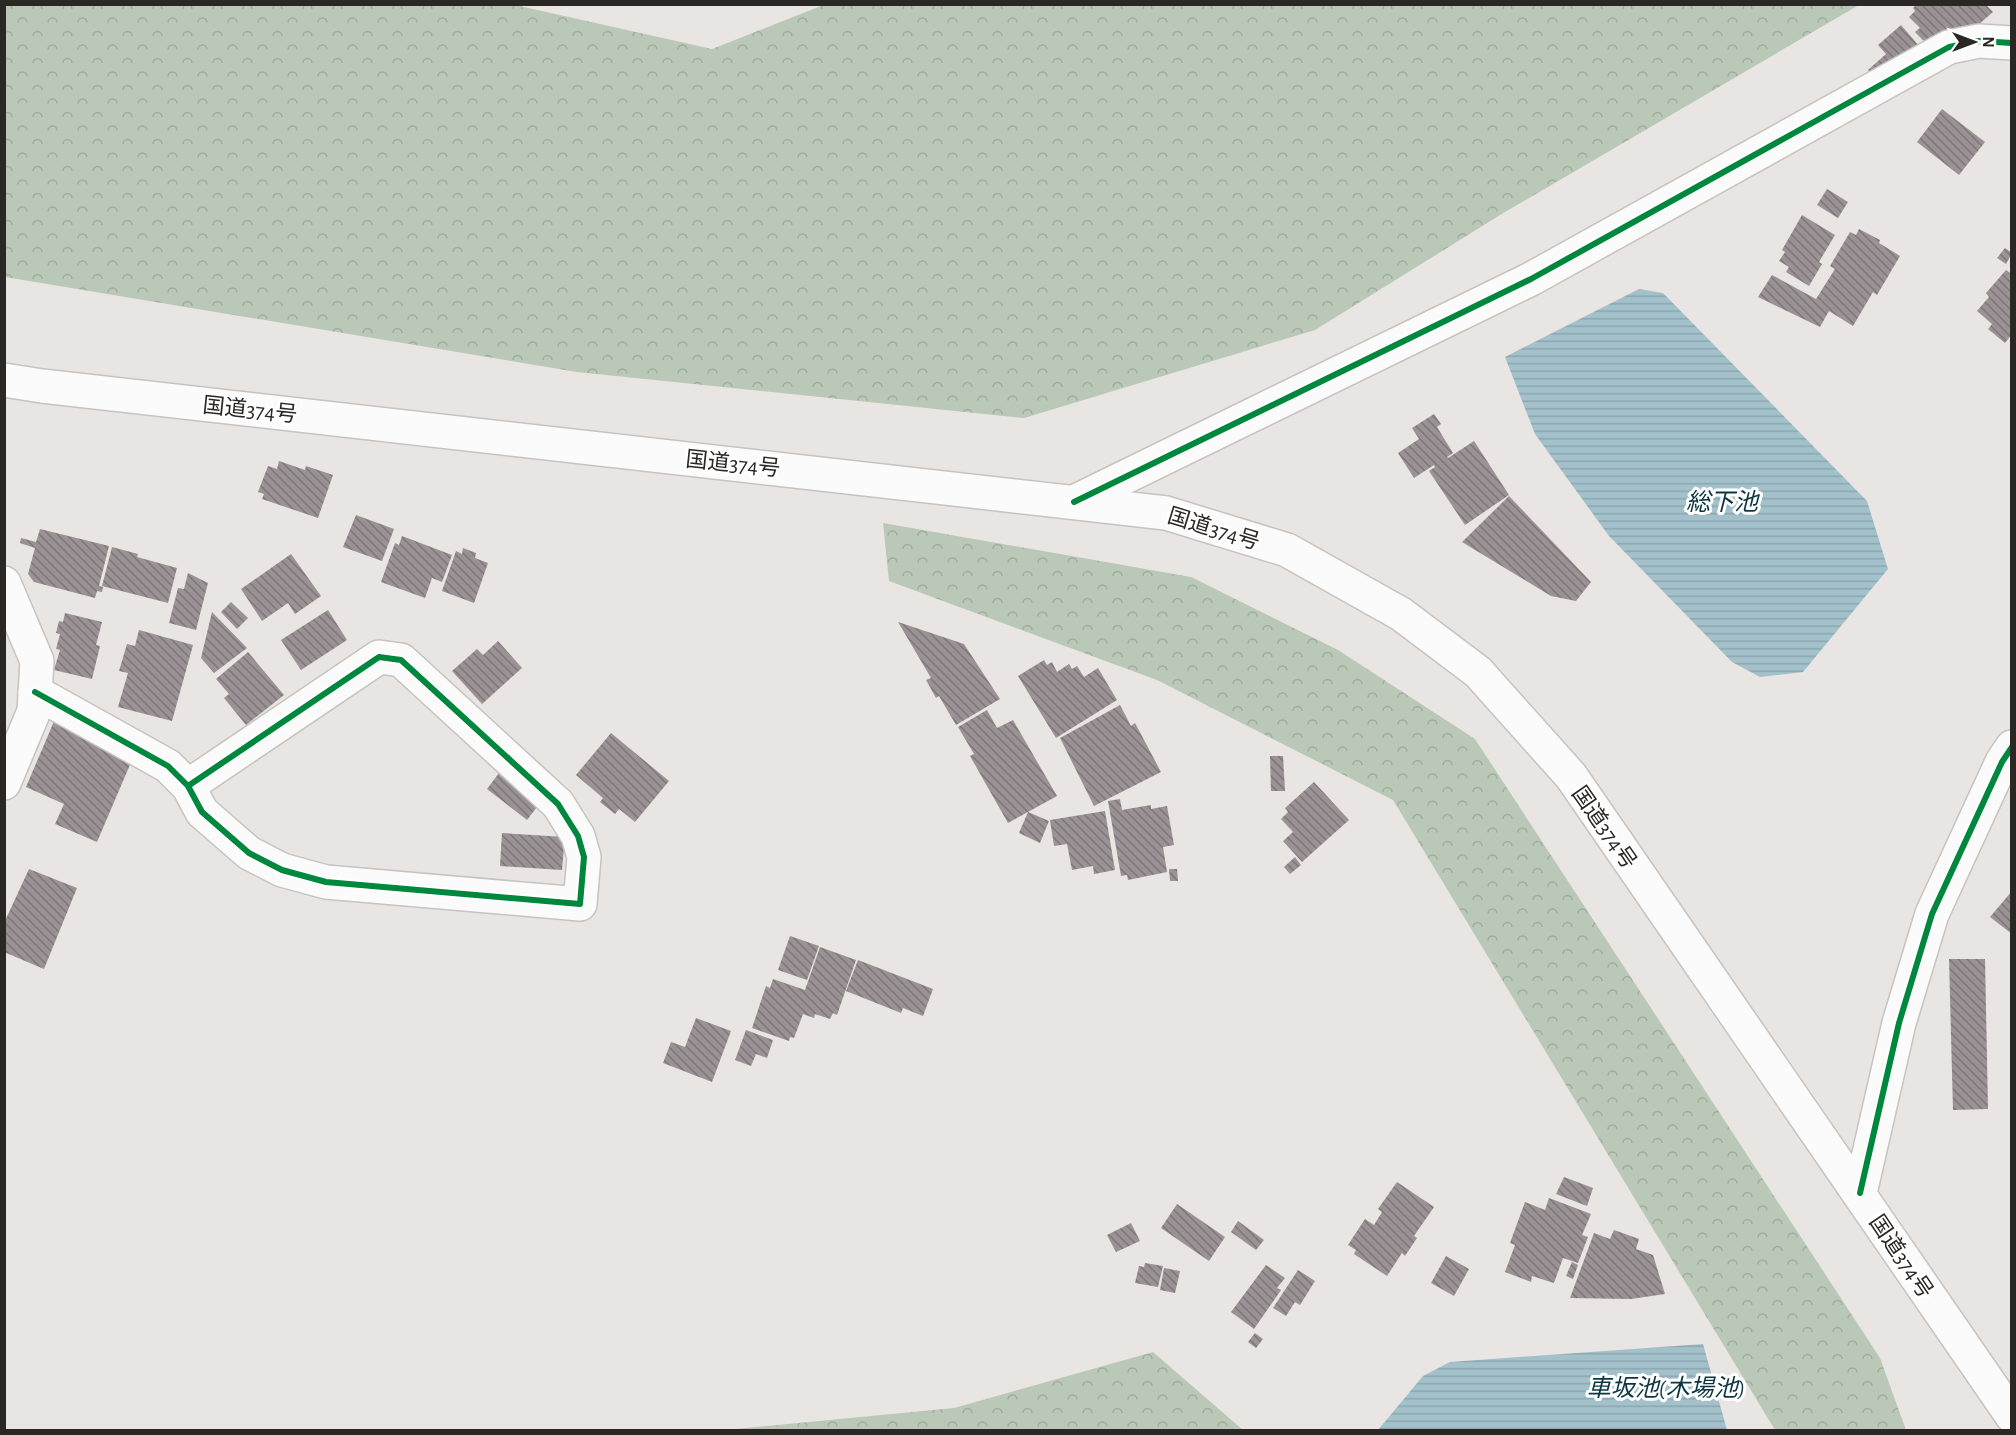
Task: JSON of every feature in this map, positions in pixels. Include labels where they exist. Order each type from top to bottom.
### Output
[{"type":"main road","points":[[1074,502],[1531,279],[1949,47],[1979,41],[2012,43]]},
{"type":"main road","name":"国道374号","points":[[4,380],[1166,513],[1287,550],[1401,614],[1478,672],[1571,776],[2012,1416]]},
{"type":"main road","points":[[4,583],[37,661],[34,711],[4,783]]},
{"type":"main road","points":[[35,692],[168,766],[188,786],[202,812],[249,853],[282,870],[326,882],[580,904],[584,857],[578,836],[558,804],[400,660],[379,657],[188,786]]},
{"type":"main road","points":[[1860,1193],[1899,1023],[1932,914],[2002,762],[2012,747]]},
{"type":"green space","points":[[826,4],[1859,5],[1505,212],[1315,330],[1024,418],[577,372],[5,277],[5,5],[515,5],[712,49]]},
{"type":"green space","points":[[883,523],[1191,577],[1338,650],[1475,739],[1880,1358],[1906,1430],[1775,1430],[1393,800],[1157,680],[889,581]]},
{"type":"green space","points":[[1153,1352],[1243,1430],[725,1430],[954,1408]]},
{"type":"water","name":"総下池","points":[[1639,289],[1663,293],[1867,501],[1888,569],[1803,672],[1760,677],[1732,662],[1609,536],[1535,434],[1505,357]]},
{"type":"water","name":"車坂池(木場池)","points":[[1703,1344],[1727,1430],[1378,1430],[1423,1376],[1450,1362]]},
{"type":"building","points":[[1917,4],[1985,4],[1993,12],[1940,58],[1915,32],[1920,28],[1909,17],[1915,11],[1913,8]]},
{"type":"building","points":[[1901,25],[1932,61],[1889,94],[1868,70],[1886,54],[1878,45]]},
{"type":"building","points":[[1942,109],[1985,142],[1959,175],[1917,142]]},
{"type":"building","points":[[1827,189],[1848,202],[1838,218],[1817,205]]},
{"type":"building","points":[[1802,215],[1835,235],[1819,262],[1822,264],[1809,286],[1786,272],[1789,267],[1779,261],[1785,252],[1782,250]]},
{"type":"building","points":[[1859,229],[1880,240],[1879,243],[1900,256],[1877,295],[1873,292],[1853,326],[1829,311],[1820,327],[1758,297],[1772,275],[1816,299],[1835,269],[1830,266],[1850,232],[1856,235]]},
{"type":"building","points":[[2005,248],[2012,253],[2006,264],[1997,258]]},
{"type":"building","points":[[2006,270],[2010,273],[2012,271],[2012,334],[2005,343],[1988,329],[1992,324],[1977,311],[1989,297],[1986,293]]},
{"type":"building","points":[[1434,414],[1441,424],[1437,427],[1453,453],[1447,457],[1474,441],[1509,495],[1465,525],[1429,471],[1435,467],[1434,465],[1414,478],[1398,453],[1419,439],[1412,428]]},
{"type":"building","points":[[279,461],[305,470],[306,466],[333,475],[318,518],[262,499],[264,494],[258,492],[268,466],[277,469]]},
{"type":"building","points":[[1509,496],[1591,582],[1576,601],[1551,596],[1462,542]]},
{"type":"building","points":[[356,515],[394,529],[382,561],[343,547]]},
{"type":"building","points":[[40,529],[109,546],[99,586],[103,587],[102,592],[97,591],[95,598],[34,582],[28,574],[35,548],[20,543],[21,538],[36,542]]},
{"type":"building","points":[[402,536],[452,555],[442,582],[432,578],[425,598],[381,582],[395,543],[399,545]]},
{"type":"building","points":[[112,547],[138,554],[137,557],[177,568],[168,603],[102,586]]},
{"type":"building","points":[[463,548],[476,553],[475,558],[488,563],[474,603],[442,591],[456,551],[462,554]]},
{"type":"building","points":[[291,554],[321,596],[295,614],[288,603],[262,621],[241,589]]},
{"type":"building","points":[[188,573],[208,583],[196,630],[169,623],[178,588],[184,589]]},
{"type":"building","points":[[231,602],[248,618],[237,629],[221,612]]},
{"type":"building","points":[[328,610],[347,640],[301,670],[281,640]]},
{"type":"building","points":[[212,612],[247,648],[214,673],[201,658]]},
{"type":"building","points":[[65,613],[102,622],[96,645],[100,646],[92,679],[54,670],[60,650],[56,649],[60,634],[56,633],[59,621],[63,622]]},
{"type":"building","points":[[898,622],[964,644],[1000,699],[956,725],[939,696],[936,698],[926,680],[931,678]]},
{"type":"building","points":[[139,630],[193,645],[172,721],[118,707],[128,673],[119,671],[127,644],[135,646]]},
{"type":"building","points":[[498,641],[522,668],[482,704],[452,671],[477,649],[483,655]]},
{"type":"building","points":[[248,652],[284,695],[246,725],[224,698],[229,694],[216,679]]},
{"type":"building","points":[[1044,660],[1047,665],[1052,662],[1057,672],[1069,664],[1072,669],[1077,666],[1084,677],[1098,668],[1117,700],[1056,738],[1018,676]]},
{"type":"building","points":[[1120,705],[1131,726],[1135,723],[1161,772],[1094,806],[1060,738]]},
{"type":"building","points":[[987,710],[997,728],[1013,720],[1057,796],[1008,823],[970,756],[974,754],[958,727]]},
{"type":"building","points":[[55,719],[135,753],[97,842],[55,824],[64,804],[26,787]]},
{"type":"building","points":[[611,733],[669,781],[635,822],[619,809],[615,814],[600,802],[603,798],[576,775]]},
{"type":"building","points":[[1270,756],[1283,756],[1285,791],[1271,791]]},
{"type":"building","points":[[499,773],[540,803],[527,820],[487,789]]},
{"type":"building","points":[[1314,782],[1349,820],[1302,862],[1283,841],[1293,832],[1281,819],[1288,812],[1285,808]]},
{"type":"building","points":[[1120,799],[1122,810],[1151,805],[1151,809],[1167,806],[1174,845],[1163,847],[1167,872],[1128,880],[1127,875],[1121,876],[1108,801]]},
{"type":"building","points":[[1105,811],[1115,870],[1094,874],[1093,866],[1072,870],[1067,844],[1054,846],[1050,820]]},
{"type":"building","points":[[1028,812],[1049,821],[1040,843],[1019,833]]},
{"type":"building","points":[[502,833],[565,837],[562,870],[500,866]]},
{"type":"building","points":[[1295,857],[1301,865],[1290,874],[1284,867]]},
{"type":"building","points":[[29,869],[77,888],[44,969],[4,952],[4,923]]},
{"type":"building","points":[[1169,869],[1177,869],[1178,881],[1170,881]]},
{"type":"building","points":[[2012,891],[2012,934],[1990,917]]},
{"type":"building","points":[[790,936],[819,946],[807,980],[778,970]]},
{"type":"building","points":[[820,947],[856,960],[837,1015],[833,1013],[830,1019],[815,1014],[814,1018],[803,1014],[794,1038],[790,1037],[789,1041],[752,1028],[766,986],[770,988],[773,979],[805,990]]},
{"type":"building","points":[[1949,959],[1985,959],[1988,1109],[1953,1110]]},
{"type":"building","points":[[858,960],[933,989],[923,1016],[903,1008],[901,1013],[846,991]]},
{"type":"building","points":[[696,1018],[731,1031],[712,1082],[663,1063],[671,1042],[685,1047]]},
{"type":"building","points":[[746,1030],[773,1040],[767,1058],[756,1054],[751,1066],[735,1060]]},
{"type":"building","points":[[1564,1177],[1593,1188],[1587,1206],[1556,1194]]},
{"type":"building","points":[[1397,1182],[1434,1207],[1414,1236],[1417,1238],[1405,1256],[1402,1253],[1387,1276],[1354,1254],[1356,1250],[1348,1245],[1365,1219],[1374,1225],[1382,1212],[1378,1209]]},
{"type":"building","points":[[1549,1198],[1591,1214],[1582,1235],[1588,1237],[1578,1263],[1563,1258],[1554,1283],[1532,1276],[1531,1282],[1505,1272],[1515,1245],[1510,1243],[1525,1202],[1545,1210]]},
{"type":"building","points":[[1177,1204],[1225,1237],[1209,1261],[1161,1228]]},
{"type":"building","points":[[1238,1221],[1264,1240],[1256,1250],[1231,1232]]},
{"type":"building","points":[[1131,1223],[1140,1241],[1116,1252],[1107,1235]]},
{"type":"building","points":[[1614,1230],[1639,1239],[1636,1249],[1653,1255],[1665,1294],[1631,1299],[1570,1298],[1594,1233],[1610,1239]]},
{"type":"building","points":[[1446,1256],[1469,1269],[1454,1296],[1431,1283]]},
{"type":"building","points":[[1572,1262],[1578,1265],[1573,1279],[1566,1276]]},
{"type":"building","points":[[1145,1263],[1163,1266],[1158,1287],[1135,1283],[1139,1266],[1144,1267]]},
{"type":"building","points":[[1266,1265],[1285,1278],[1277,1288],[1281,1290],[1254,1329],[1231,1312]]},
{"type":"building","points":[[1164,1268],[1180,1271],[1175,1293],[1160,1290]]},
{"type":"building","points":[[1298,1270],[1315,1281],[1300,1305],[1295,1302],[1286,1316],[1273,1308]]},
{"type":"building","points":[[1255,1333],[1263,1339],[1256,1348],[1248,1342]]},
{"type":"cycle path","points":[[1074,502],[1531,279],[1949,47],[1979,41],[2012,43]]},
{"type":"cycle path","points":[[35,692],[168,766],[188,786],[202,812],[249,853],[282,870],[326,882],[580,904],[584,857],[578,836],[558,804],[401,660],[379,657],[188,786]]},
{"type":"cycle path","points":[[1860,1193],[1899,1023],[1932,914],[2002,762],[2012,747]]}]
